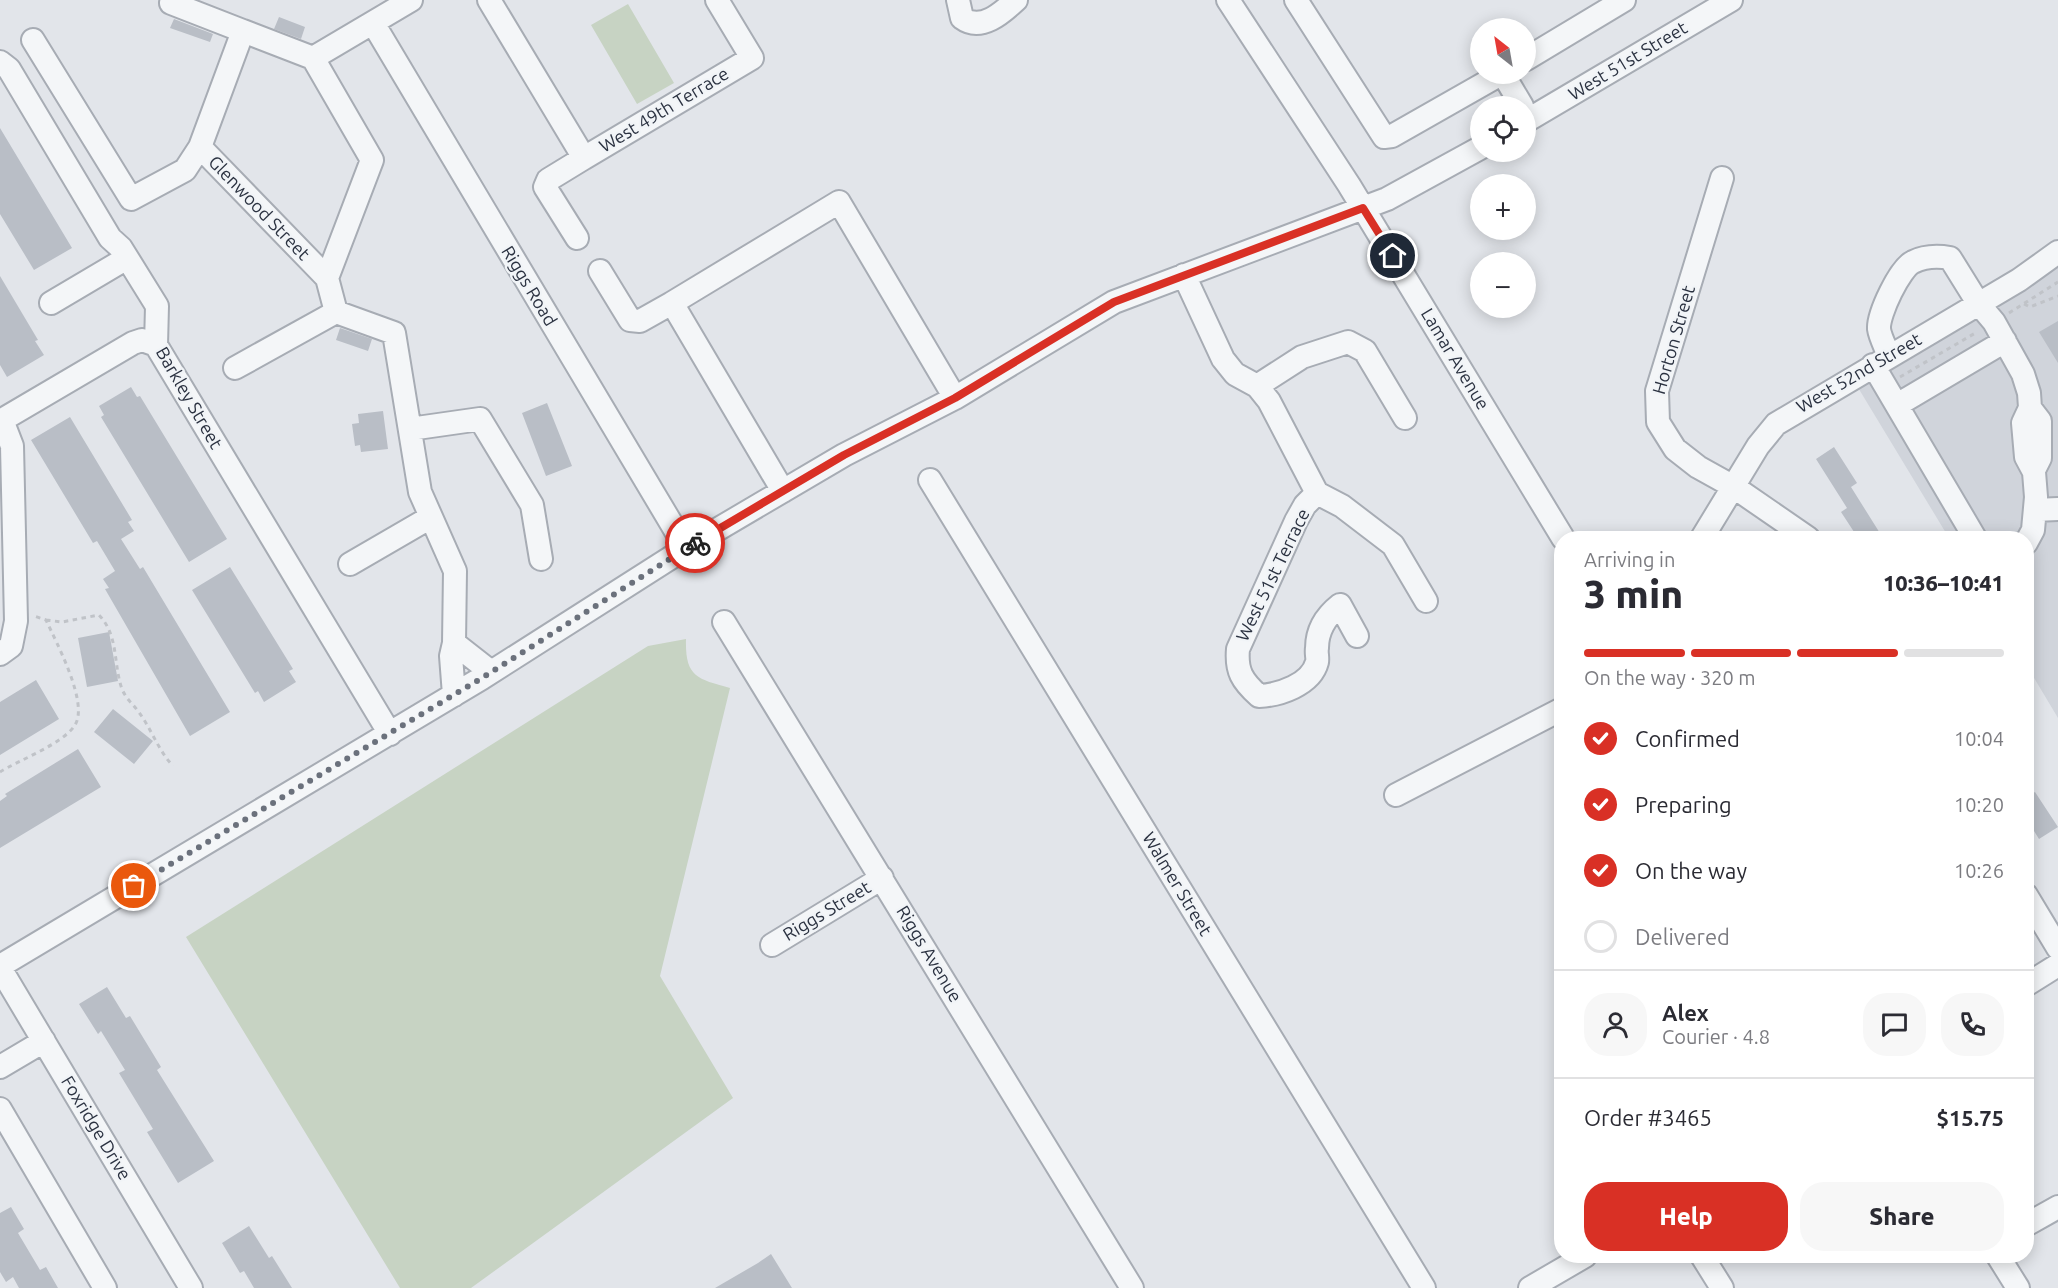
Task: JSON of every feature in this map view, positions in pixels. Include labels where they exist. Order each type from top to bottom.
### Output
[{"type":"street","name":"West 49th Terrace","points":[[489,0],[584,158],[752,58],[717,0]]},
{"type":"street","points":[[958,0],[962,18],[975,23],[989,20],[1016,0]]},
{"type":"street","name":"Lamar Avenue","points":[[1228,0],[1363,208],[1559,531]]},
{"type":"street","points":[[1296,0],[1384,137],[1392,136],[1484,84]]},
{"type":"street","points":[[1536,53],[1624,0]]},
{"type":"street","name":"West 51st Street","points":[[1536,109],[1731,0]]},
{"type":"street","points":[[171,3],[313,58],[373,22],[401,2]]},
{"type":"street","name":"Riggs Road","points":[[373,22],[686,548]]},
{"type":"street","name":"Glenwood Street","points":[[243,31],[200,147],[327,278],[336,312]]},
{"type":"street","points":[[33,40],[131,199],[185,170],[200,147]]},
{"type":"street","name":"Glenwood Street","points":[[313,58],[372,160],[327,278]]},
{"type":"street","name":"Barkley Street","points":[[0,62],[13,76],[110,238],[127,258],[157,306],[156,345],[390,734]]},
{"type":"street","points":[[0,967],[454,695],[686,548],[844,455],[955,398],[1114,302],[1363,208],[1424,180],[1470,154]]},
{"type":"street","points":[[577,238],[545,188],[548,180],[584,158]]},
{"type":"street","name":"Horton Street","points":[[1722,178],[1657,390],[1658,422],[1675,449],[1698,467],[1734,487],[1798,531]]},
{"type":"street","points":[[600,271],[630,320],[640,321],[839,202],[955,398]]},
{"type":"street","name":"West 52nd Street","points":[[1706,531],[1758,446],[1776,423],[1978,303],[2058,252]]},
{"type":"street","points":[[1972,531],[1892,395],[1881,360],[1879,328],[1883,311],[1896,283],[1911,262],[1935,256],[1950,258],[1978,303],[1994,322],[2023,374],[2030,408],[2023,423],[2026,457],[2034,472],[2035,510],[2032,531]]},
{"type":"street","points":[[51,303],[127,258]]},
{"type":"street","points":[[1184,275],[1223,358],[1235,374],[1257,386],[1269,401],[1317,493],[1342,506],[1393,545],[1426,601]]},
{"type":"street","points":[[672,303],[783,491]]},
{"type":"street","points":[[235,368],[336,312],[394,333],[420,492],[455,571],[454,643],[451,656],[454,695]]},
{"type":"street","points":[[1,653],[11,646],[16,621],[12,446],[1,420],[133,343],[145,341],[156,345]]},
{"type":"street","points":[[1892,395],[2005,341]]},
{"type":"street","points":[[1257,386],[1302,357],[1348,342],[1365,351],[1405,418]]},
{"type":"street","points":[[410,429],[480,418],[532,505],[541,559]]},
{"type":"street","name":"Walmer Street","points":[[930,480],[1424,1288]]},
{"type":"street","name":"West 51st Terrace","points":[[1317,493],[1305,505],[1296,521],[1238,649],[1236,667],[1245,683],[1259,696],[1275,695],[1292,688],[1310,674],[1317,663],[1319,630],[1330,613],[1340,605],[1357,636]]},
{"type":"street","points":[[2035,510],[2058,509]]},
{"type":"street","points":[[350,564],[431,517]]},
{"type":"street","name":"Riggs Avenue","points":[[724,622],[1132,1288]]},
{"type":"street","points":[[454,643],[491,672]]},
{"type":"street","points":[[1396,795],[1554,713]]},
{"type":"street","name":"Riggs Street","points":[[772,945],[882,878]]},
{"type":"street","points":[[2034,908],[2058,948]]},
{"type":"street","points":[[2034,980],[2058,966]]},
{"type":"street","name":"Foxridge Drive","points":[[0,967],[8,1000],[44,1041],[191,1288]]},
{"type":"street","points":[[0,1067],[44,1041]]},
{"type":"street","points":[[0,1109],[105,1288]]},
{"type":"street","points":[[2034,1220],[2058,1206]]},
{"type":"street","points":[[1530,1288],[1572,1263]]},
{"type":"street","points":[[1706,1263],[1722,1288]]},
{"type":"street","points":[[2001,1263],[2011,1285]]},
{"type":"path","points":[[1892,395],[1994,322],[2058,282]]},
{"type":"path","points":[[2024,304],[2030,307],[2058,296]]},
{"type":"path","points":[[25,616],[39,616],[46,620],[62,622],[99,615],[108,624],[116,649],[122,687],[128,702],[137,709],[173,766]]},
{"type":"path","points":[[0,772],[48,746],[75,726],[80,712],[65,662],[46,620]]},
{"type":"shaded area","points":[[2058,260],[2058,718],[2034,678],[2034,531],[1945,531],[1854,381]]},
{"type":"green space","points":[[628,4],[674,83],[637,104],[591,25]]},
{"type":"green space","points":[[686,639],[688,661],[695,674],[709,682],[730,688],[660,976],[733,1098],[471,1288],[400,1288],[186,937],[648,646]]},
{"type":"building","points":[[279,17],[305,27],[301,39],[274,29]]},
{"type":"building","points":[[174,19],[213,34],[210,42],[170,28]]},
{"type":"building","points":[[0,128],[72,248],[34,270],[0,214]]},
{"type":"building","points":[[0,276],[38,340],[35,341],[44,355],[7,377],[0,365]]},
{"type":"building","points":[[2058,321],[2058,363],[2039,332]]},
{"type":"building","points":[[340,328],[372,339],[368,351],[336,340]]},
{"type":"building","points":[[131,387],[137,397],[140,396],[227,539],[189,562],[101,417],[104,415],[99,406]]},
{"type":"building","points":[[547,403],[572,466],[546,476],[522,413]]},
{"type":"building","points":[[383,411],[388,449],[361,452],[360,445],[355,446],[352,424],[359,423],[358,414]]},
{"type":"building","points":[[70,417],[132,520],[128,522],[134,531],[121,539],[140,569],[143,567],[230,712],[190,736],[105,589],[109,588],[103,579],[115,571],[97,541],[93,543],[31,440]]},
{"type":"building","points":[[1834,447],[1857,483],[1851,487],[1879,531],[1853,531],[1841,512],[1847,508],[1816,459]]},
{"type":"building","points":[[230,567],[293,669],[289,671],[296,682],[264,702],[258,691],[255,693],[192,590]]},
{"type":"building","points":[[109,632],[118,681],[87,687],[78,638]]},
{"type":"building","points":[[36,680],[59,719],[0,755],[0,702]]},
{"type":"building","points":[[113,709],[153,741],[134,764],[94,732]]},
{"type":"building","points":[[78,749],[101,787],[0,848],[0,801],[7,796],[5,794]]},
{"type":"building","points":[[2034,793],[2058,827],[2039,839],[2034,831]]},
{"type":"building","points":[[107,987],[126,1018],[130,1016],[161,1067],[157,1070],[214,1161],[178,1183],[147,1132],[153,1129],[119,1073],[125,1070],[101,1031],[98,1034],[79,1004]]},
{"type":"building","points":[[11,1207],[24,1229],[18,1233],[40,1270],[46,1267],[58,1288],[19,1288],[13,1277],[6,1282],[0,1272],[0,1213]]},
{"type":"building","points":[[249,1226],[269,1258],[272,1256],[292,1288],[254,1288],[244,1271],[240,1273],[222,1243]]},
{"type":"building","points":[[771,1254],[792,1288],[715,1288],[758,1263]]},
{"type":"way so far","points":[[134,886],[482,678],[695,543]]},
{"type":"route","points":[[695,543],[844,455],[955,398],[1114,302],[1363,208],[1393,256]]}]
